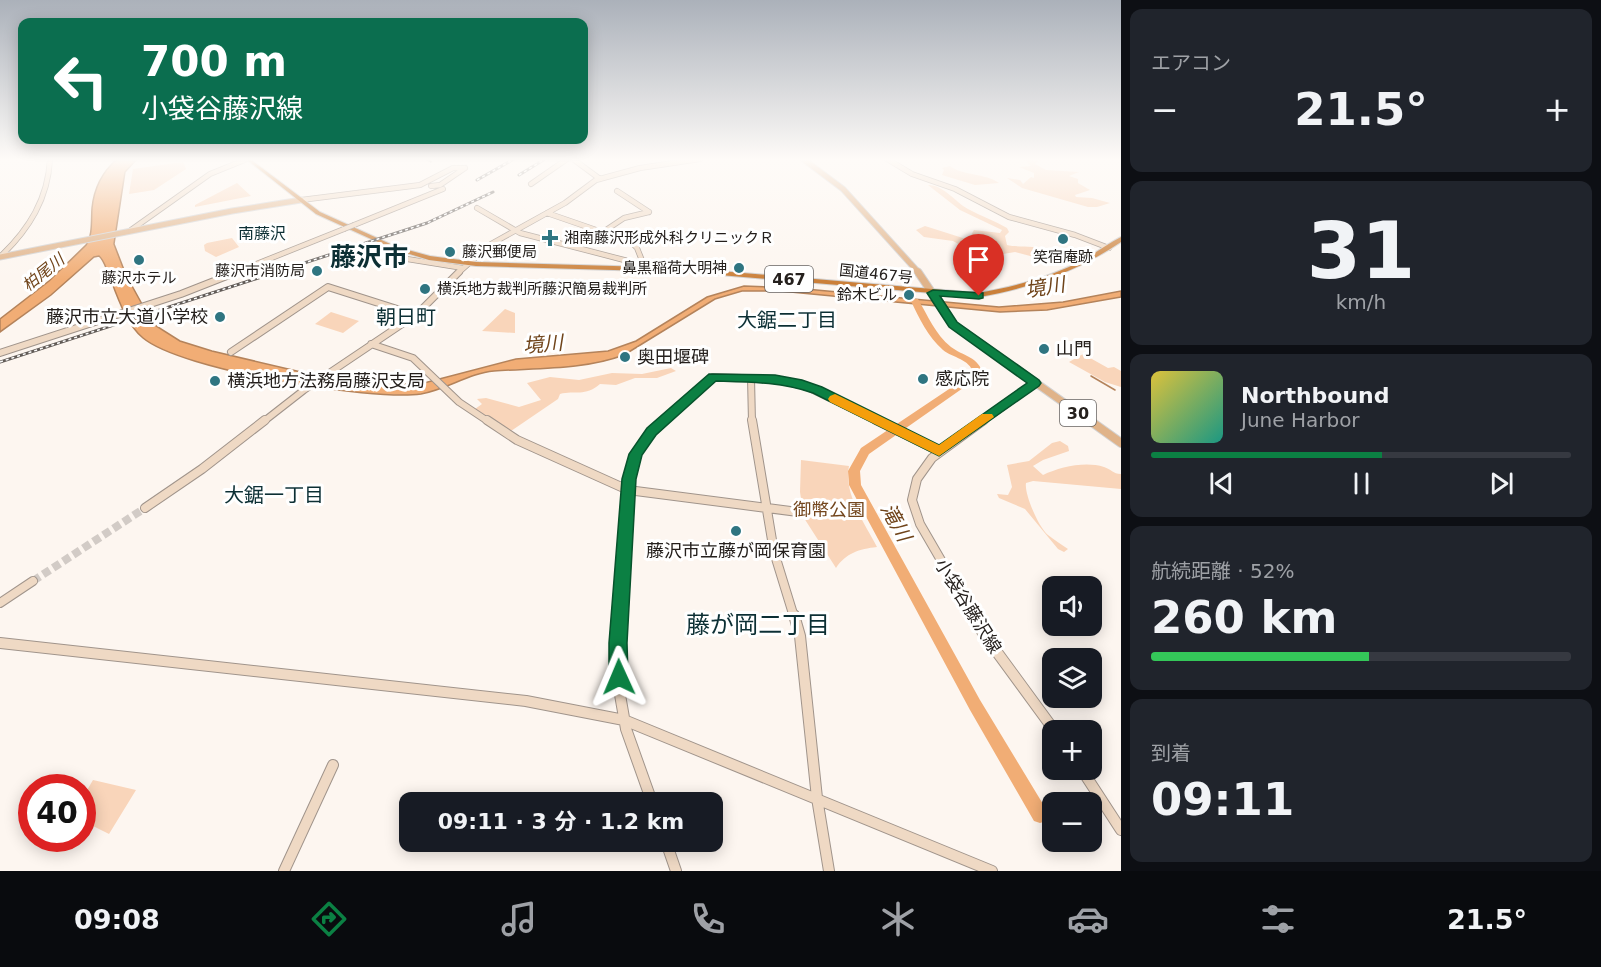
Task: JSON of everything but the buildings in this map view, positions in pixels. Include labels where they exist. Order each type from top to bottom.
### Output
[{"type":"highway","name":"国道467号","points":[[300,200],[318,213],[395,248],[429,258],[487,265],[645,268],[726,273],[934,296],[979,296],[1021,287],[1085,262],[1121,239]]},
{"type":"main road","points":[[0,256],[300,200]]},
{"type":"main road","name":"30","points":[[853,200],[913,264],[947,319],[959,330],[1121,444]]},
{"type":"street","points":[[0,256],[29,229],[43,200]]},
{"type":"street","points":[[131,230],[174,200]]},
{"type":"street","points":[[0,353],[182,294],[416,200]]},
{"type":"street","points":[[145,508],[202,469],[307,388],[416,315],[482,250],[567,200]]},
{"type":"street","points":[[603,232],[624,218],[649,212],[630,200]]},
{"type":"street","points":[[976,200],[1009,217],[1109,248]]},
{"type":"street","points":[[477,208],[515,231],[628,261]]},
{"type":"street","points":[[548,212],[634,244],[645,268]]},
{"type":"street","points":[[401,258],[455,269],[463,268]]},
{"type":"street","points":[[231,352],[328,287],[416,315]]},
{"type":"street","points":[[371,344],[413,358],[468,409],[517,440],[628,490],[798,512]]},
{"type":"street","points":[[649,792],[624,720],[618,664],[628,490],[636,454],[652,432],[713,377],[775,379],[803,384],[939,451]]},
{"type":"street","points":[[750,378],[750,411],[777,565],[800,636],[818,798],[830,871]]},
{"type":"street","name":"小袋谷藤沢線","points":[[1035,383],[939,451],[926,464],[917,479],[912,500],[914,513],[983,633],[1047,720]]},
{"type":"street","points":[[0,603],[33,581]]},
{"type":"street","points":[[0,643],[564,706],[624,720],[992,871]]},
{"type":"street","points":[[284,871],[333,765]]},
{"type":"street","points":[[1088,780],[1121,831]]},
{"type":"street","points":[[669,852],[676,871]]},
{"type":"green space","points":[[205,200],[232,200],[195,207]]},
{"type":"green space","points":[[947,200],[955,200],[968,209],[1007,228],[1009,232],[1005,236],[1007,245],[1033,247],[1046,252],[1034,257],[1015,252],[1003,254],[985,248],[969,250],[953,241],[924,237],[916,230],[925,226],[966,239],[974,230],[1000,233],[1002,230],[960,210]]},
{"type":"green space","points":[[1062,200],[1098,200],[1110,203],[1088,207]]},
{"type":"green space","points":[[232,238],[239,247],[216,257],[205,251],[204,245],[207,243]]},
{"type":"green space","points":[[505,309],[515,313],[515,333],[482,331]]},
{"type":"green space","points":[[331,312],[359,321],[343,333],[315,324]]},
{"type":"green space","points":[[1083,354],[1108,368],[1114,367],[1121,371],[1121,387],[1105,382],[1069,362]]},
{"type":"green space","points":[[671,368],[676,371],[657,378],[635,378],[616,385],[600,384],[585,392],[560,394],[558,399],[511,431],[475,409],[482,404],[477,399],[486,398],[519,407],[541,400],[527,383],[550,377],[579,380],[612,373],[642,374]]},
{"type":"green space","points":[[1060,441],[1068,446],[1069,451],[1033,466],[1043,475],[1065,467],[1081,465],[1097,465],[1121,474],[1121,489],[1033,481],[1026,483],[1027,495],[1044,531],[1068,549],[1064,552],[1058,549],[1025,509],[999,498],[997,494],[1008,495],[1012,487],[1007,465],[1029,461],[1052,443]]},
{"type":"green space","name":"御幣公園","points":[[801,460],[849,466],[849,487],[852,497],[877,547],[854,553],[836,568],[804,518],[800,492]]},
{"type":"green space","points":[[96,781],[136,790],[109,834],[96,828]]},
{"type":"shaded area","points":[[94,200],[121,200],[114,244],[126,275],[153,324],[180,341],[301,372],[391,385],[424,383],[516,359],[608,351],[636,341],[707,297],[744,286],[795,288],[999,307],[1063,302],[1121,291],[1121,297],[1047,310],[1000,312],[780,291],[742,291],[715,299],[624,355],[609,360],[577,366],[485,372],[421,394],[361,393],[277,381],[234,372],[164,350],[143,338],[132,325],[104,262],[99,256],[94,257],[51,295],[0,332],[0,319],[49,281],[86,245],[91,232]]},
{"type":"waterway","name":"滝川","points":[[915,301],[937,337],[951,351],[974,364],[978,374],[865,451],[854,471],[855,485],[975,705],[1040,815]]},
{"type":"waterway","points":[[1091,376],[1115,390]]},
{"type":"tunnel","points":[[33,581],[145,508]]},
{"type":"railway","points":[[0,362],[427,223],[477,200]]},
{"type":"slow traffic","points":[[835,399],[939,451],[987,417]]},
{"type":"place","name":"湘南藤沢形成外科クリニックＲ","points":[[550,238]]},
{"type":"place","name":"笑宿庵跡","points":[[1063,239]]},
{"type":"place","name":"藤沢郵便局","points":[[450,252]]},
{"type":"place","name":"藤沢ホテル","points":[[139,260]]},
{"type":"place","name":"鼻黒稲荷大明神","points":[[739,268]]},
{"type":"place","name":"藤沢市消防局","points":[[317,271]]},
{"type":"place","name":"横浜地方裁判所藤沢簡易裁判所","points":[[425,289]]},
{"type":"place","name":"鈴木ビル","points":[[909,295]]},
{"type":"place","name":"藤沢市立大道小学校","points":[[220,317]]},
{"type":"place","name":"山門","points":[[1044,349]]},
{"type":"place","name":"奥田堰碑","points":[[625,357]]},
{"type":"place","name":"感応院","points":[[923,379]]},
{"type":"place","name":"横浜地方法務局藤沢支局","points":[[215,381]]},
{"type":"place","name":"藤沢市立藤が岡保育園","points":[[736,531]]},
{"type":"district","name":"南藤沢","points":[[262,233]]},
{"type":"district","name":"藤沢市","points":[[369,257]]},
{"type":"district","name":"朝日町","points":[[406,317]]},
{"type":"district","name":"大鋸二丁目","points":[[787,320]]},
{"type":"district","name":"大鋸一丁目","points":[[274,495]]},
{"type":"district","name":"藤が岡二丁目","points":[[758,625]]},
{"type":"route","points":[[619,677],[618,643],[629,479],[636,454],[652,432],[713,377],[775,379],[817,390],[939,451],[1035,383],[959,330],[947,319],[933,293],[979,296]]},
{"type":"water label","name":"柏尾川","points":[[43,272]]},
{"type":"water label","name":"境川","points":[[1045,287]]},
{"type":"water label","name":"境川","points":[[543,344]]}]
